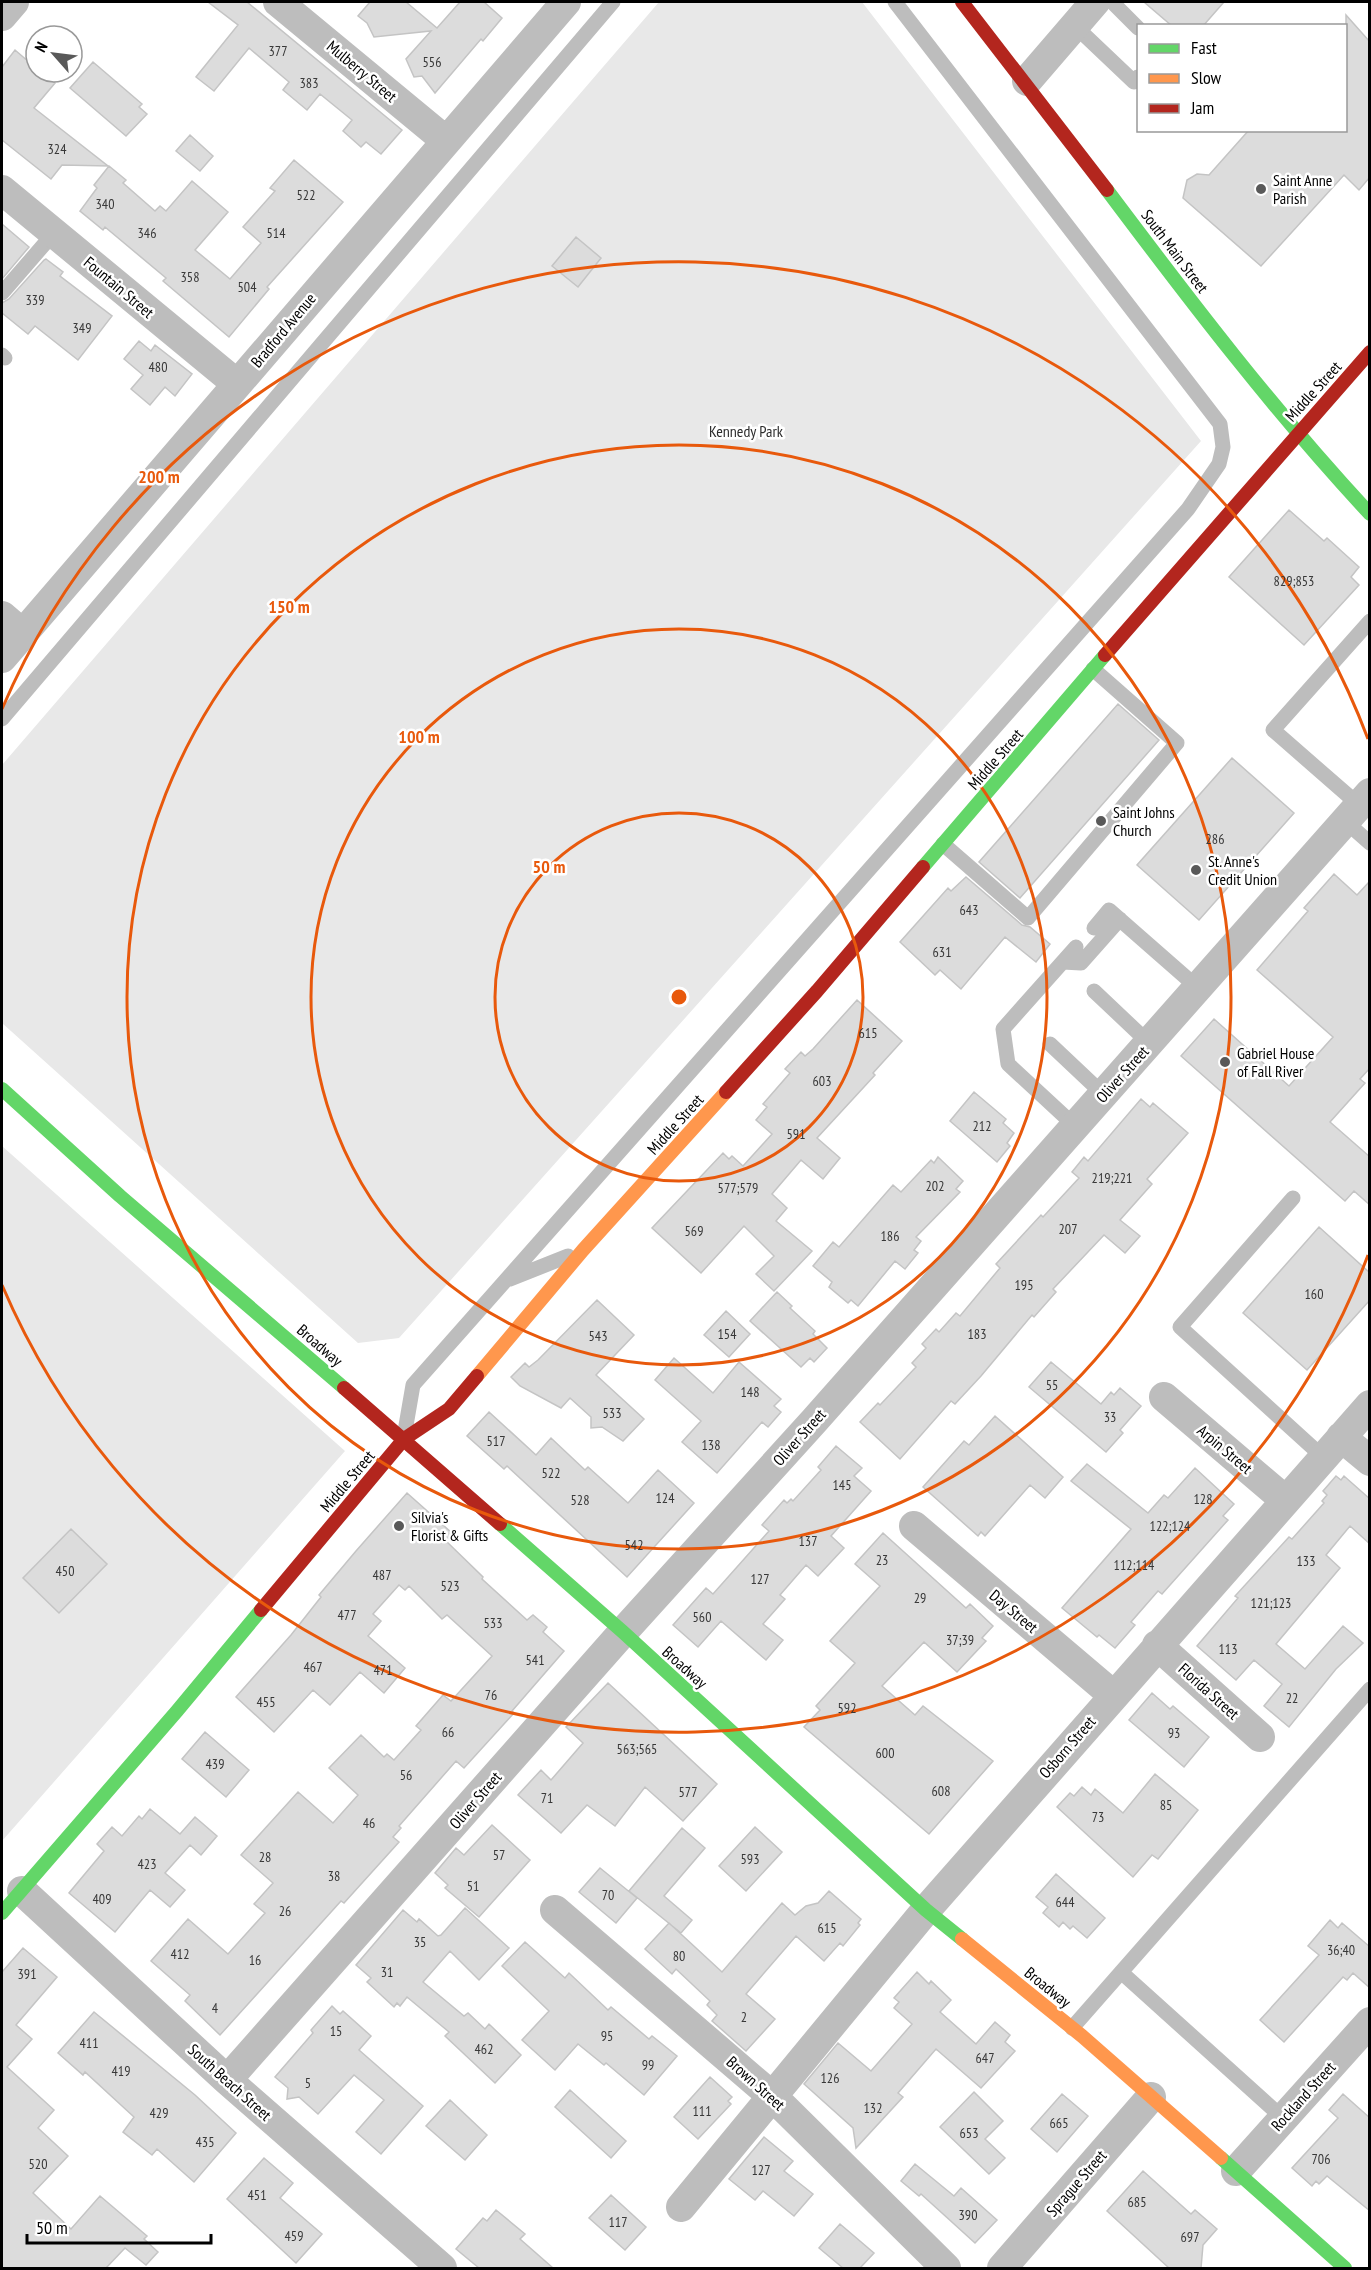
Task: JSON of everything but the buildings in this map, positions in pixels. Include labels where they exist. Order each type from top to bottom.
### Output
[{"type":"main road","name":"South Main Street","points":[[962,2],[1027,81],[1171,274],[1297,434],[1370,514]]},
{"type":"main road","name":"Middle Street","points":[[2,1913],[177,1711],[404,1438],[449,1409],[583,1250],[817,991],[1093,669],[1370,352]]},
{"type":"main road","name":"Broadway","points":[[2,1089],[120,1196],[404,1438],[623,1632],[926,1910],[1072,2028],[1345,2268]]},
{"type":"street","points":[[2,16],[14,2]]},
{"type":"street","name":"Mulberry Street","points":[[278,2],[446,140]]},
{"type":"street","name":"Bradford Avenue","points":[[2,658],[12,625],[237,384],[566,2]]},
{"type":"street","points":[[1027,81],[1095,2]]},
{"type":"street","name":"Fountain Street","points":[[2,190],[237,384]]},
{"type":"street","name":"Oliver Street","points":[[228,2080],[1358,806]]},
{"type":"street","name":"Arpin Street","points":[[1164,1397],[1285,1500]]},
{"type":"street","name":"Osborn Street","points":[[681,2207],[926,1910],[1370,1405]]},
{"type":"street","points":[[1332,1447],[1370,1461]]},
{"type":"street","name":"Day Street","points":[[914,1526],[1113,1695]]},
{"type":"street","name":"Florida Street","points":[[1157,1645],[1260,1737]]},
{"type":"street","name":"South Beach Street","points":[[22,1891],[228,2080],[442,2268]]},
{"type":"street","name":"Brown Street","points":[[555,1910],[772,2096],[946,2268]]},
{"type":"street","name":"Rockland Street","points":[[1236,2171],[1283,2118],[1366,2033]]},
{"type":"street","name":"Sprague Street","points":[[1002,2268],[1151,2097]]},
{"type":"lane","points":[[2,719],[613,2]]},
{"type":"lane","points":[[404,1438],[413,1385],[1188,509],[1219,464],[1222,447],[1220,424],[895,2]]},
{"type":"lane","points":[[1112,2],[1134,23]]},
{"type":"lane","points":[[1075,26],[1134,82],[1137,78]]},
{"type":"lane","points":[[2,293],[54,233]]},
{"type":"lane","points":[[1370,621],[1273,730],[1358,806],[1370,843]]},
{"type":"lane","points":[[943,844],[1028,918],[1177,743],[1093,669]]},
{"type":"lane","points":[[1094,928],[1109,910],[1198,988]]},
{"type":"lane","points":[[1063,962],[1081,963],[1120,918]]},
{"type":"lane","points":[[1075,1126],[1008,1064],[1003,1029],[1076,947]]},
{"type":"lane","points":[[1094,991],[1149,1043]]},
{"type":"lane","points":[[1050,1044],[1103,1094]]},
{"type":"lane","points":[[1293,1198],[1180,1327],[1332,1447]]},
{"type":"lane","points":[[507,1280],[583,1250]]},
{"type":"lane","points":[[1072,2028],[1370,1689]]},
{"type":"lane","points":[[1121,1972],[1283,2118]]},
{"type":"green space","name":"Kennedy Park","points":[[659,2],[862,2],[1201,441],[399,1338],[358,1343],[2,1023],[2,765]]},
{"type":"green space","points":[[2,1146],[345,1451],[2,1841]]},
{"type":"traffic: fast","points":[[1107,190],[1267,396],[1370,514]]},
{"type":"traffic: fast","points":[[923,867],[1105,655]]},
{"type":"traffic: fast","points":[[2,1089],[120,1196],[344,1388]]},
{"type":"traffic: fast","points":[[500,1524],[623,1632],[926,1910],[962,1939]]},
{"type":"traffic: fast","points":[[2,1913],[261,1610]]},
{"type":"traffic: fast","points":[[1221,2158],[1345,2268]]},
{"type":"traffic: slow","points":[[477,1376],[583,1250],[726,1092]]},
{"type":"traffic: slow","points":[[962,1939],[1082,2036],[1221,2158]]},
{"type":"traffic: jam","points":[[962,2],[1107,190]]},
{"type":"traffic: jam","points":[[1105,655],[1370,352]]},
{"type":"traffic: jam","points":[[726,1092],[817,991],[923,867]]},
{"type":"traffic: jam","points":[[261,1610],[404,1439],[449,1409],[477,1376]]},
{"type":"traffic: jam","points":[[344,1388],[500,1524]]},
{"type":"place","name":"Saint Anne Parish","points":[[1261,189]]},
{"type":"place","name":"Saint Johns Church","points":[[1101,821]]},
{"type":"place","name":"St. Anne's Credit Union","points":[[1196,870]]},
{"type":"place","name":"Gabriel House of Fall River","points":[[1225,1062]]},
{"type":"place","name":"Silvia's Florist & Gifts","points":[[399,1526]]}]
